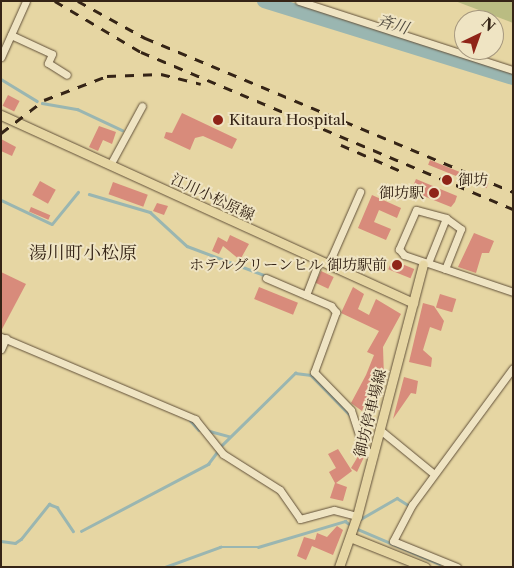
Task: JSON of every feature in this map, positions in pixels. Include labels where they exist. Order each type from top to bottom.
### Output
[{"type":"main road","name":"江川小松原線","points":[[1,115],[413,303]]},
{"type":"main road","name":"御坊停車場線","points":[[338,567],[357,516],[413,303],[426,264]]},
{"type":"main road","points":[[350,537],[425,567]]},
{"type":"street","points":[[1,57],[26,1]]},
{"type":"street","points":[[298,1],[513,70]]},
{"type":"street","points":[[11,35],[52,54],[48,63],[66,75]]},
{"type":"street","points":[[110,165],[142,106]]},
{"type":"street","points":[[328,265],[360,192]]},
{"type":"street","points":[[445,269],[461,229],[446,218],[416,210],[399,249],[426,264],[513,292]]},
{"type":"street","points":[[426,264],[446,218]]},
{"type":"street","points":[[306,296],[319,261]]},
{"type":"street","points":[[266,278],[332,306],[336,312],[314,372],[351,410],[363,446],[373,457]]},
{"type":"street","points":[[1,349],[4,338],[195,419],[222,454],[280,490],[300,519],[334,510],[357,516]]},
{"type":"street","points":[[457,567],[393,541],[434,474],[513,368]]},
{"type":"street","points":[[380,429],[434,474]]},
{"type":"green space","points":[[455,1],[513,1],[513,23],[504,20],[504,10],[479,10]]},
{"type":"building","points":[[8,95],[20,101],[14,112],[3,106]]},
{"type":"building","points":[[182,113],[237,139],[232,149],[203,136],[195,138],[190,150],[164,138],[166,132],[172,133]]},
{"type":"building","points":[[99,126],[116,132],[112,144],[103,140],[98,151],[89,147]]},
{"type":"building","points":[[1,139],[16,147],[12,156],[1,151]]},
{"type":"building","points":[[430,160],[488,184],[487,188],[428,165]]},
{"type":"building","name":"御坊駅","points":[[416,179],[457,196],[455,202],[451,207],[411,191]]},
{"type":"building","points":[[40,181],[56,190],[48,204],[32,195]]},
{"type":"building","points":[[113,182],[148,195],[143,207],[109,194]]},
{"type":"building","points":[[372,195],[401,208],[397,218],[379,210],[374,222],[391,229],[386,240],[358,228]]},
{"type":"building","points":[[157,203],[168,206],[164,215],[153,211]]},
{"type":"building","points":[[31,207],[50,215],[48,220],[29,212]]},
{"type":"building","points":[[474,233],[494,241],[489,253],[482,253],[476,273],[458,267]]},
{"type":"building","points":[[230,235],[249,244],[240,260],[223,246],[219,254],[212,251],[218,237],[227,242]]},
{"type":"building","name":"ホテルグリーンヒル 御坊駅前","points":[[392,260],[414,269],[411,278],[388,269]]},
{"type":"building","points":[[321,271],[334,277],[328,289],[316,283]]},
{"type":"building","points":[[1,272],[26,284],[1,331]]},
{"type":"building","points":[[259,287],[298,303],[293,315],[254,299]]},
{"type":"building","points":[[353,287],[364,294],[358,309],[369,315],[376,299],[401,314],[383,347],[384,378],[376,374],[362,411],[351,403],[374,355],[367,352],[379,331],[341,313]]},
{"type":"building","points":[[440,294],[456,299],[452,312],[436,307]]},
{"type":"building","points":[[423,303],[434,306],[444,321],[441,331],[430,327],[423,350],[432,358],[431,367],[409,362]]},
{"type":"building","points":[[404,377],[418,381],[416,394],[411,393],[393,419]]},
{"type":"building","points":[[338,449],[352,471],[336,483],[347,487],[343,501],[330,498],[335,483],[329,472],[336,468],[328,454]]},
{"type":"building","points":[[360,453],[364,457],[357,472],[351,468]]},
{"type":"building","points":[[337,526],[343,530],[333,555],[312,546],[306,560],[297,556],[304,537],[315,540],[317,533],[327,537]]},
{"type":"waterway","name":"斉川","points":[[264,1],[513,78]]},
{"type":"waterway","points":[[1,79],[37,101]]},
{"type":"waterway","points":[[42,103],[77,109],[122,130]]},
{"type":"waterway","points":[[1,200],[52,224],[78,192]]},
{"type":"waterway","points":[[89,194],[150,212],[187,246],[267,276]]},
{"type":"waterway","points":[[222,445],[295,373],[311,375],[351,416]]},
{"type":"waterway","points":[[190,420],[199,430]]},
{"type":"waterway","points":[[206,430],[229,436]]},
{"type":"waterway","points":[[81,531],[208,464],[217,452]]},
{"type":"waterway","points":[[357,521],[397,498],[410,506]]},
{"type":"waterway","points":[[1,541],[15,543],[21,539],[49,504],[57,507],[73,531]]},
{"type":"waterway","points":[[165,567],[220,547],[258,547],[345,521],[351,525]]},
{"type":"waterway","points":[[355,528],[440,564]]},
{"type":"railway","points":[[55,1],[141,52],[513,209]]},
{"type":"railway","points":[[78,1],[145,38],[513,192]]},
{"type":"railway","points":[[1,133],[44,100],[107,76],[161,74],[201,84]]},
{"type":"railway","points":[[341,145],[403,172]]},
{"type":"place","name":"Kitaura Hospital","points":[[218,120]]},
{"type":"place","name":"御坊","points":[[447,180]]},
{"type":"place","name":"御坊駅","points":[[434,193]]},
{"type":"place","name":"ホテルグリーンヒル 御坊駅前","points":[[397,265]]},
{"type":"district","name":"湯川町小松原","points":[[83,253]]}]
